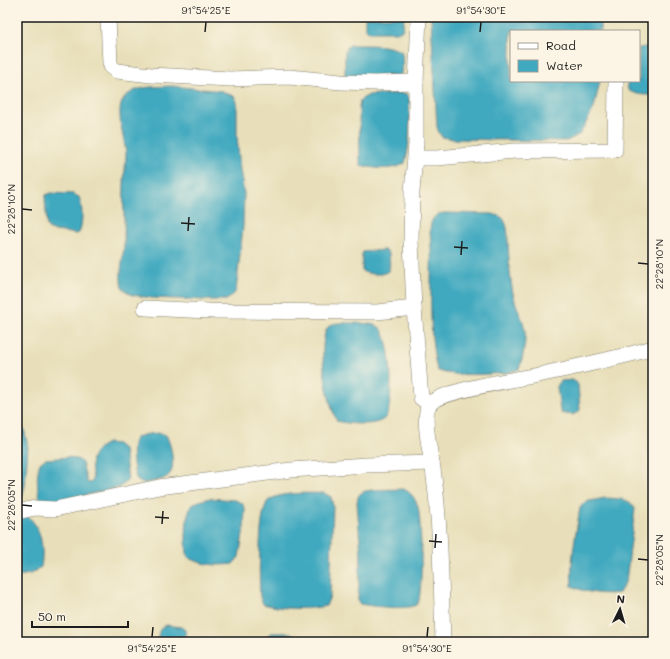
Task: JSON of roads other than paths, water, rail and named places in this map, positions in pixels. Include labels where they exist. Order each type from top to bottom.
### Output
[{"type":"street","points":[[108,17],[110,63],[112,68],[117,71],[152,75],[230,80],[289,77],[348,82],[416,82]]},
{"type":"street","points":[[419,17],[411,241],[414,308],[422,398],[429,404]]},
{"type":"street","points":[[415,158],[437,158],[515,151],[615,150],[616,82]]},
{"type":"street","points":[[145,308],[209,311],[369,312],[414,308]]},
{"type":"street","points":[[442,642],[440,542],[432,463],[426,424],[429,404],[440,397],[459,391],[538,375],[653,348]]},
{"type":"street","points":[[17,512],[35,508],[55,509],[160,487],[291,470],[366,465],[432,463]]},
{"type":"water","points":[[365,17],[404,17],[403,29],[397,32],[369,32],[365,27]]},
{"type":"water","points":[[431,17],[600,17],[600,30],[510,30],[510,82],[600,82],[594,108],[580,134],[567,141],[453,139],[442,137],[437,127]]},
{"type":"water","points":[[351,45],[383,46],[401,51],[403,59],[401,74],[397,76],[345,76],[345,52],[347,47]]},
{"type":"water","points":[[653,46],[653,95],[634,93],[628,90],[627,82],[640,82],[640,48]]},
{"type":"water","points":[[172,86],[222,91],[235,97],[237,102],[237,136],[244,193],[243,227],[236,291],[226,300],[152,298],[132,295],[122,288],[121,272],[124,246],[124,177],[126,154],[120,119],[121,105],[127,95],[139,89]]},
{"type":"water","points":[[407,94],[409,98],[410,123],[405,163],[401,166],[390,168],[372,168],[361,165],[360,100],[369,95]]},
{"type":"water","points":[[50,193],[73,194],[79,197],[82,215],[79,233],[76,234],[50,230],[47,226],[45,198],[46,195]]},
{"type":"water","points":[[445,213],[493,214],[500,216],[504,220],[508,232],[509,264],[515,302],[525,330],[524,350],[519,369],[506,373],[491,374],[450,374],[437,370],[431,318],[430,230],[431,223],[434,218]]},
{"type":"water","points":[[384,250],[389,254],[390,265],[386,273],[375,274],[362,271],[363,252]]},
{"type":"water","points":[[336,323],[361,323],[376,325],[383,333],[387,343],[391,371],[388,412],[385,418],[381,421],[369,424],[355,424],[337,421],[330,402],[323,360],[323,346],[328,327]]},
{"type":"water","points":[[572,380],[578,385],[580,410],[569,415],[561,413],[557,387],[561,381]]},
{"type":"water","points":[[17,420],[24,429],[28,447],[25,486],[21,500],[17,503]]},
{"type":"water","points":[[158,433],[166,435],[170,444],[173,462],[171,473],[162,479],[141,483],[136,478],[135,473],[132,454],[133,442],[140,436]]},
{"type":"water","points":[[108,443],[117,444],[124,450],[128,480],[120,487],[61,501],[46,503],[40,499],[37,481],[40,463],[45,459],[70,457],[79,460],[82,463],[87,482],[90,483],[93,480],[91,467],[92,458],[97,450]]},
{"type":"water","points":[[403,489],[414,498],[418,507],[421,541],[421,588],[419,599],[417,604],[413,606],[399,608],[360,604],[358,602],[361,555],[357,502],[358,497],[364,491],[369,490]]},
{"type":"water","points":[[324,493],[331,497],[333,506],[330,596],[326,606],[294,608],[263,604],[260,597],[260,561],[261,530],[265,506],[269,500],[282,495]]},
{"type":"water","points":[[210,498],[235,500],[242,503],[245,509],[244,529],[239,557],[233,564],[209,564],[198,562],[188,557],[186,532],[189,511],[195,503]]},
{"type":"water","points":[[605,498],[629,502],[635,509],[626,581],[619,593],[608,594],[595,593],[572,586],[573,556],[580,508],[585,502]]},
{"type":"water","points":[[25,515],[31,519],[38,531],[42,545],[42,560],[41,567],[30,574],[17,576],[17,518]]},
{"type":"water","points":[[167,625],[181,627],[185,630],[186,642],[158,642],[158,634],[160,630]]},
{"type":"water","points":[[272,633],[290,633],[294,635],[295,642],[266,642],[267,636]]}]
